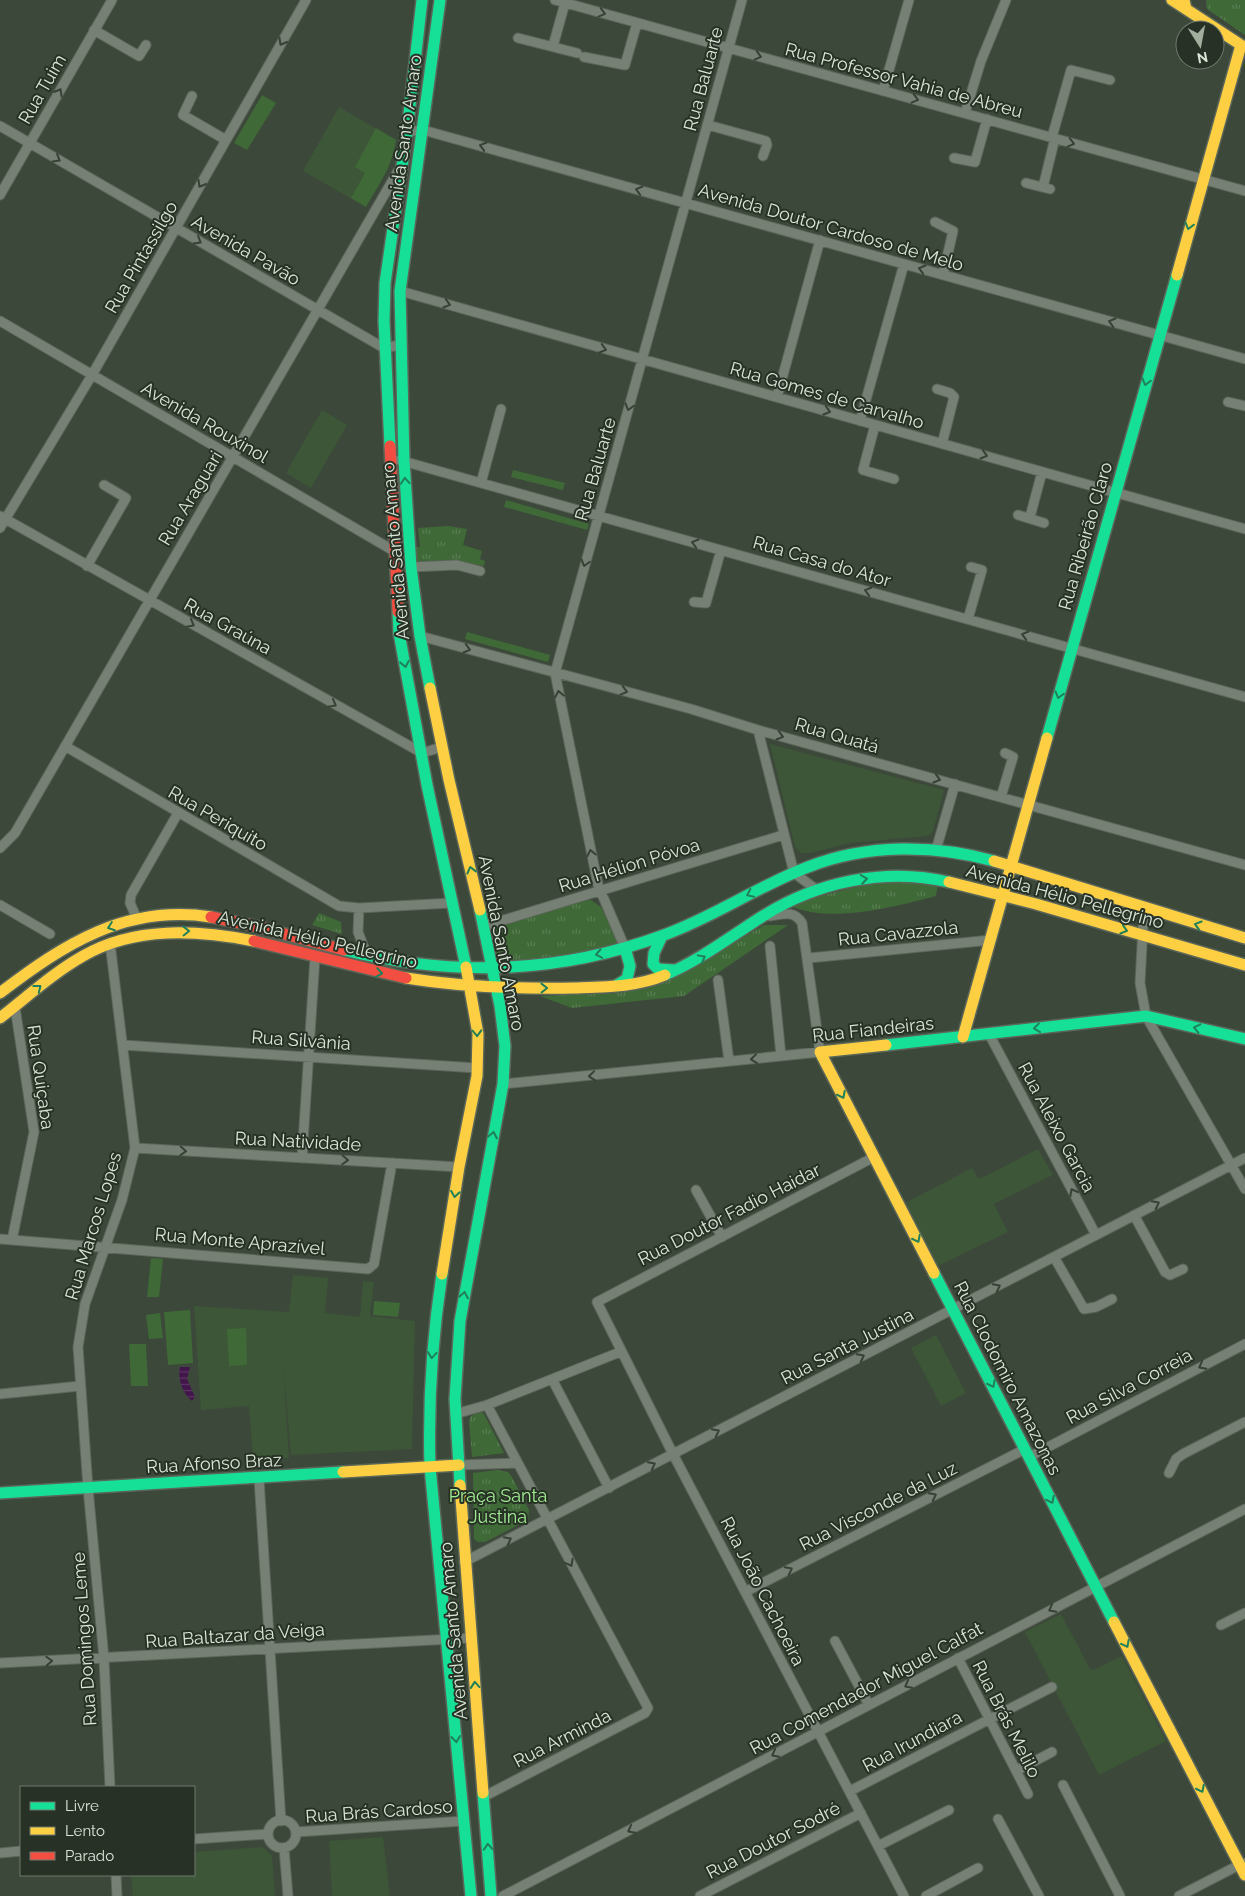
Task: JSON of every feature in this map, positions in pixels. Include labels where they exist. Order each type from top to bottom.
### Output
[{"type":"main road","name":"Avenida Santo Amaro","points":[[422,0],[407,132],[385,283],[384,348],[399,633],[451,903],[471,985],[478,1034],[477,1068],[434,1328],[428,1406],[430,1467],[471,1896]]},
{"type":"main road","name":"Avenida Santo Amaro","points":[[440,0],[400,291],[400,345],[404,461],[411,568],[420,636],[442,747],[484,926],[505,1046],[503,1084],[460,1321],[455,1367],[455,1414],[464,1562],[491,1896]]},
{"type":"main road","points":[[1172,0],[1187,7],[1243,46]]},
{"type":"main road","name":"Rua Ribeirão Claro","points":[[963,1037],[1202,179],[1243,46]]},
{"type":"main road","name":"Avenida Hélio Pellegrino","points":[[0,993],[59,950],[98,931],[137,919],[170,915],[216,917],[250,923],[399,962],[492,969],[551,964],[625,948],[662,936],[810,866],[855,855],[896,850],[936,850],[1011,866],[1144,909],[1245,938]]},
{"type":"main road","name":"Avenida Hélio Pellegrino","points":[[0,1018],[64,968],[110,944],[168,932],[199,931],[238,936],[361,970],[409,979],[496,987],[609,987],[644,982],[683,968],[706,956],[785,904],[836,884],[872,878],[921,877],[1003,893],[1245,965]]},
{"type":"main road","points":[[662,936],[652,957],[655,967],[662,970],[683,968]]},
{"type":"main road","points":[[609,987],[624,982],[629,975],[630,966],[625,948]]},
{"type":"main road","name":"Rua Fiandeiras","points":[[820,1052],[1146,1016],[1245,1039]]},
{"type":"main road","name":"Rua Clodomiro Amazonas","points":[[820,1052],[1095,1586],[1243,1868]]},
{"type":"main road","name":"Rua Afonso Braz","points":[[0,1493],[259,1479],[459,1465]]},
{"type":"street","name":"Rua Tuim","points":[[0,194],[112,0]]},
{"type":"street","name":"Rua Pintassilgo","points":[[0,528],[2,517],[92,375],[306,0]]},
{"type":"street","name":"Rua Professor Vahia de Abreu","points":[[555,0],[1245,191]]},
{"type":"street","name":"Rua Baluarte","points":[[625,948],[600,891],[555,673],[742,0]]},
{"type":"street","points":[[883,91],[909,0]]},
{"type":"street","points":[[965,113],[981,61],[1006,0]]},
{"type":"street","points":[[1187,7],[1195,0]]},
{"type":"street","points":[[553,46],[564,3]]},
{"type":"street","points":[[518,38],[625,65],[637,23]]},
{"type":"street","points":[[94,30],[139,56],[146,45]]},
{"type":"street","points":[[1026,183],[1047,188],[1054,138],[1070,71],[1110,80]]},
{"type":"street","points":[[192,96],[183,114],[226,140]]},
{"type":"street","points":[[954,158],[975,162],[987,119]]},
{"type":"street","points":[[708,125],[766,141],[767,145],[763,156]]},
{"type":"street","name":"Avenida Pavão","points":[[0,126],[384,348]]},
{"type":"street","name":"Avenida Doutor Cardoso de Melo","points":[[407,132],[423,130],[1245,359]]},
{"type":"street","name":"Rua Araguari","points":[[0,848],[15,833],[403,162]]},
{"type":"street","points":[[935,222],[953,231],[943,275]]},
{"type":"street","points":[[777,397],[820,240]]},
{"type":"street","points":[[860,421],[904,264]]},
{"type":"street","name":"Rua Gomes de Carvalho","points":[[400,291],[1245,530]]},
{"type":"street","name":"Avenida Rouxinol","points":[[0,321],[394,551]]},
{"type":"street","points":[[384,348],[400,345]]},
{"type":"street","points":[[937,389],[950,393],[954,397],[942,444]]},
{"type":"street","points":[[1228,402],[1245,406]]},
{"type":"street","points":[[481,483],[502,409]]},
{"type":"street","points":[[875,425],[862,470],[894,479]]},
{"type":"street","name":"Rua Casa do Ator","points":[[389,458],[1245,697]]},
{"type":"street","points":[[1030,518],[1042,472]]},
{"type":"street","points":[[87,566],[126,498],[104,485]]},
{"type":"street","points":[[1018,515],[1044,523]]},
{"type":"street","name":"Rua Graúna","points":[[2,517],[148,601],[422,753]]},
{"type":"street","points":[[694,602],[706,604],[720,550]]},
{"type":"street","points":[[411,568],[457,565],[480,571]]},
{"type":"street","points":[[968,620],[982,570],[971,567]]},
{"type":"street","name":"Rua Quatá","points":[[420,636],[691,709],[758,730],[1245,865]]},
{"type":"street","points":[[758,730],[794,873],[817,890]]},
{"type":"street","name":"Rua Periquito","points":[[65,746],[333,904],[344,908],[359,908],[451,903]]},
{"type":"street","points":[[422,753],[442,747]]},
{"type":"street","points":[[1001,797],[1013,757],[1005,753]]},
{"type":"street","points":[[936,850],[955,784]]},
{"type":"street","points":[[137,919],[130,902],[131,895],[178,813]]},
{"type":"street","name":"Rua Hélion Póvoa","points":[[484,926],[783,835]]},
{"type":"street","points":[[0,905],[50,934]]},
{"type":"street","points":[[359,908],[358,932],[367,955]]},
{"type":"street","points":[[1144,909],[1140,984],[1146,1016],[1245,1189]]},
{"type":"street","name":"Rua Clodomiro Amazonas","points":[[763,918],[791,913],[798,917],[805,930],[820,1052]]},
{"type":"street","name":"Rua Cavazzola","points":[[809,958],[991,940]]},
{"type":"street","name":"Rua Marcos Lopes","points":[[88,1488],[78,1347],[81,1323],[85,1304],[122,1200],[135,1148],[110,944]]},
{"type":"street","points":[[770,946],[781,1056]]},
{"type":"street","points":[[302,1158],[315,957]]},
{"type":"street","points":[[718,980],[729,1061]]},
{"type":"street","name":"Rua Quiçaba","points":[[12,1240],[34,1132],[15,1007]]},
{"type":"street","name":"Rua Aleixo Garcia","points":[[989,1034],[1096,1235]]},
{"type":"street","name":"Rua Silvânia","points":[[123,1045],[477,1068]]},
{"type":"street","name":"Rua Fiandeiras","points":[[503,1084],[820,1052]]},
{"type":"street","name":"Rua Natividade","points":[[135,1148],[459,1168]]},
{"type":"street","name":"Rua Doutor Fadio Haidar","points":[[598,1300],[874,1157]]},
{"type":"street","name":"Rua Santa Justina","points":[[464,1562],[1245,1158]]},
{"type":"street","name":"Rua Monte Aprazível","points":[[0,1239],[368,1268],[374,1264],[392,1163]]},
{"type":"street","points":[[696,1190],[722,1236]]},
{"type":"street","points":[[1134,1215],[1165,1272],[1170,1275],[1183,1268]]},
{"type":"street","points":[[1054,1257],[1084,1309],[1096,1307],[1112,1299]]},
{"type":"street","name":"Rua João Cachoeira","points":[[598,1300],[597,1304],[620,1352],[904,1896]]},
{"type":"street","name":"Rua Silva Correia","points":[[1027,1453],[1245,1344]]},
{"type":"street","points":[[455,1414],[487,1405],[620,1352]]},
{"type":"street","points":[[552,1380],[608,1488]]},
{"type":"street","points":[[0,1394],[80,1386]]},
{"type":"street","points":[[487,1405],[546,1520]]},
{"type":"street","points":[[1169,1473],[1176,1459],[1182,1454],[1245,1422]]},
{"type":"street","name":"Rua Visconde da Luz","points":[[745,1592],[1027,1453]]},
{"type":"street","points":[[459,1465],[516,1463]]},
{"type":"street","points":[[259,1479],[280,1821]]},
{"type":"street","name":"Rua Domingos Leme","points":[[88,1488],[104,1659],[110,1786]]},
{"type":"street","name":"Rua Comendador Miguel Calfat","points":[[503,1896],[1245,1509]]},
{"type":"street","name":"Rua Arminda","points":[[484,1796],[645,1713],[648,1705],[546,1520]]},
{"type":"street","points":[[1221,1625],[1245,1613]]},
{"type":"street","name":"Rua Baltazar da Veiga","points":[[0,1663],[104,1659],[268,1648],[471,1638]]},
{"type":"street","points":[[835,1641],[869,1705]]},
{"type":"street","name":"Rua Brás Melilo","points":[[958,1658],[1028,1794]]},
{"type":"street","name":"Rua Irundiara","points":[[850,1791],[1052,1687]]},
{"type":"street","points":[[1016,1771],[1052,1752]]},
{"type":"street","points":[[1063,1785],[1120,1896]]},
{"type":"street","points":[[878,1846],[949,1810]]},
{"type":"street","name":"Rua Doutor Sodré","points":[[700,1896],[861,1813]]},
{"type":"street","points":[[998,1819],[1038,1896]]},
{"type":"street","points":[[280,1821],[289,1822],[296,1832],[294,1841],[284,1848],[271,1843],[268,1834],[273,1824],[280,1821]]},
{"type":"street","name":"Rua Brás Cardoso","points":[[296,1832],[464,1821]]},
{"type":"street","points":[[195,1840],[268,1834]]},
{"type":"street","points":[[284,1848],[288,1896]]},
{"type":"street","points":[[0,1853],[20,1851]]},
{"type":"street","points":[[926,1896],[978,1868]]},
{"type":"street","points":[[1179,1896],[1243,1868]]},
{"type":"street","points":[[116,1876],[117,1896]]},
{"type":"shaded area","points":[[339,107],[396,140],[388,169],[366,207],[303,171]]},
{"type":"shaded area","points":[[322,410],[347,425],[311,488],[286,473]]},
{"type":"shaded area","points":[[770,744],[944,790],[933,832],[927,836],[850,843],[811,853],[801,853],[795,847]]},
{"type":"shaded area","points":[[1038,1149],[1053,1175],[994,1204],[1008,1232],[938,1266],[905,1203],[972,1168],[979,1179]]},
{"type":"shaded area","points":[[293,1275],[328,1278],[325,1313],[360,1317],[363,1281],[374,1282],[370,1316],[415,1321],[412,1449],[291,1455],[283,1363],[289,1458],[253,1460],[249,1406],[201,1410],[194,1306],[289,1312]]},
{"type":"shaded area","points":[[936,1335],[966,1393],[941,1406],[911,1348]]},
{"type":"shaded area","points":[[180,1367],[190,1367],[187,1379],[195,1397],[192,1401],[182,1386],[179,1376]]},
{"type":"shaded area","points":[[1061,1614],[1090,1669],[1093,1670],[1122,1656],[1166,1741],[1099,1775],[1025,1632]]},
{"type":"shaded area","points":[[383,1837],[390,1896],[332,1896],[329,1841]]},
{"type":"shaded area","points":[[263,1847],[272,1856],[275,1896],[133,1896],[131,1876],[195,1876],[195,1852]]},
{"type":"green space","points":[[1206,0],[1245,0],[1245,35],[1225,20],[1207,9]]},
{"type":"green space","points":[[262,95],[276,103],[247,150],[234,143]]},
{"type":"green space","points":[[376,128],[396,140],[388,167],[366,207],[351,198],[365,173],[355,167]]},
{"type":"green space","points":[[513,470],[565,483],[563,490],[511,477]]},
{"type":"green space","points":[[506,500],[589,524],[587,530],[504,507]]},
{"type":"green space","points":[[448,526],[467,529],[463,545],[482,551],[480,559],[485,561],[484,566],[455,561],[416,564],[415,547],[420,547],[418,528]]},
{"type":"green space","points":[[467,632],[550,655],[548,662],[465,639]]},
{"type":"green space","points":[[876,882],[938,883],[936,896],[883,909],[826,914],[809,912],[793,907],[808,899]]},
{"type":"green space","points":[[585,900],[591,900],[601,907],[619,944],[559,958],[526,962],[498,962],[493,935],[490,931],[496,922],[512,922]]},
{"type":"green space","points":[[319,913],[341,922],[342,934],[312,925]]},
{"type":"green space","points":[[764,925],[788,925],[684,996],[572,1008],[540,996],[619,993],[668,981]]},
{"type":"green space","points":[[151,1258],[163,1259],[159,1297],[147,1297]]},
{"type":"green space","points":[[374,1301],[400,1303],[398,1317],[373,1315]]},
{"type":"green space","points":[[190,1310],[193,1363],[168,1365],[164,1312]]},
{"type":"green space","points":[[160,1313],[163,1338],[149,1339],[146,1315]]},
{"type":"green space","points":[[246,1328],[247,1365],[229,1366],[227,1329]]},
{"type":"green space","points":[[129,1344],[146,1344],[148,1386],[131,1386]]},
{"type":"green space","points":[[481,1411],[504,1453],[472,1457],[469,1421],[471,1416]]},
{"type":"green space","name":"Praça Santa Justina","points":[[497,1470],[508,1472],[512,1477],[529,1510],[528,1520],[485,1542],[478,1542],[474,1539],[473,1473]]},
{"type":"traffic: fast","points":[[390,446],[384,321],[385,283],[407,132],[422,0]]},
{"type":"traffic: fast","points":[[430,688],[420,636],[411,567],[404,461],[400,291],[440,0]]},
{"type":"traffic: fast","points":[[1047,738],[1177,275]]},
{"type":"traffic: fast","points":[[398,612],[399,633],[427,785],[466,967]]},
{"type":"traffic: fast","points":[[344,950],[384,959],[425,965],[505,967],[545,964],[585,958],[625,948],[664,935],[701,919],[771,883],[830,859],[877,851],[924,849],[971,855],[994,861]]},
{"type":"traffic: fast","points":[[665,975],[703,955],[784,904],[829,886],[876,877],[901,876],[949,882]]},
{"type":"traffic: fast","points":[[460,1485],[455,1399],[460,1321],[503,1084],[505,1046],[500,1006],[480,910]]},
{"type":"traffic: fast","points":[[662,936],[654,953],[653,964],[658,969],[674,970]]},
{"type":"traffic: fast","points":[[617,985],[627,979],[630,966],[625,948]]},
{"type":"traffic: fast","points":[[886,1045],[1146,1016],[1245,1039]]},
{"type":"traffic: fast","points":[[934,1273],[1114,1622]]},
{"type":"traffic: fast","points":[[442,1274],[432,1370],[430,1467],[471,1896]]},
{"type":"traffic: fast","points":[[0,1493],[343,1472]]},
{"type":"traffic: fast","points":[[483,1793],[491,1896]]},
{"type":"traffic: slow","points":[[1172,0],[1241,45],[1177,275]]},
{"type":"traffic: slow","points":[[1184,0],[1186,9]]},
{"type":"traffic: slow","points":[[430,688],[449,780],[480,910]]},
{"type":"traffic: slow","points":[[963,1037],[1047,738]]},
{"type":"traffic: slow","points":[[994,861],[1245,938]]},
{"type":"traffic: slow","points":[[949,882],[1036,904],[1245,965]]},
{"type":"traffic: slow","points":[[0,993],[72,944],[124,922],[151,916],[211,917]]},
{"type":"traffic: slow","points":[[0,1018],[72,963],[103,946],[124,939],[145,935],[189,933],[211,934],[254,941]]},
{"type":"traffic: slow","points":[[442,1274],[459,1167],[477,1076],[478,1034],[466,967]]},
{"type":"traffic: slow","points":[[406,978],[490,987],[574,988],[632,984],[665,975]]},
{"type":"traffic: slow","points":[[886,1045],[820,1052],[934,1273]]},
{"type":"traffic: slow","points":[[343,1472],[459,1465]]},
{"type":"traffic: slow","points":[[460,1485],[483,1793]]},
{"type":"traffic: slow","points":[[1114,1622],[1245,1875]]},
{"type":"traffic: jam","points":[[390,446],[398,612]]},
{"type":"traffic: jam","points":[[211,917],[255,926],[344,950]]},
{"type":"traffic: jam","points":[[254,941],[406,978]]}]
